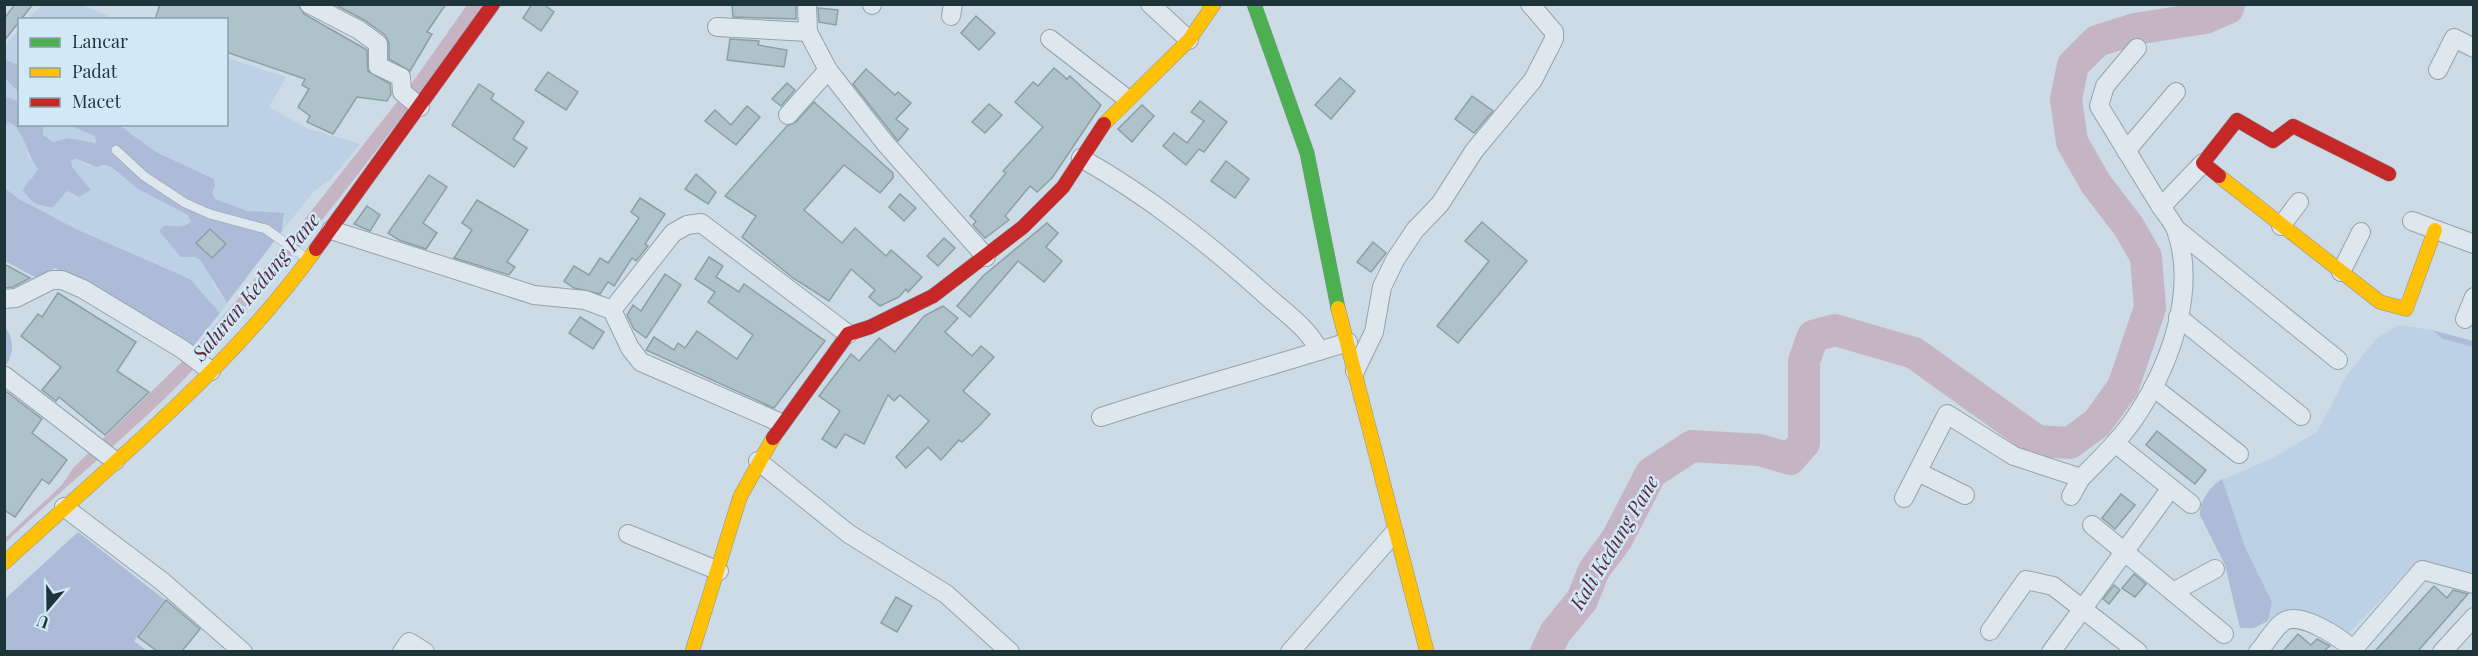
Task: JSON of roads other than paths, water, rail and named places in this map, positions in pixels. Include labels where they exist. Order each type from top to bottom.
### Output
[{"type":"street","points":[[309,4],[359,30],[378,44],[378,66],[401,77],[412,101]]},
{"type":"street","points":[[4,563],[64,507],[106,453],[205,368],[287,290],[304,256],[331,230],[412,101],[493,4]]},
{"type":"street","points":[[807,4],[808,32],[828,70],[885,143],[986,257]]},
{"type":"street","points":[[1150,4],[1189,40]]},
{"type":"street","points":[[692,651],[719,571],[740,497],[781,423],[848,334],[870,327],[933,296],[986,257],[1046,206],[1063,186],[1107,118],[1189,40],[1214,4]]},
{"type":"street","points":[[1254,4],[1307,153],[1334,292],[1355,367],[1394,533],[1427,651]]},
{"type":"street","points":[[1355,367],[1374,332],[1382,287],[1395,260],[1415,230],[1440,204],[1474,151],[1533,80],[1554,39],[1554,32],[1530,4]]},
{"type":"street","points":[[717,27],[808,32]]},
{"type":"street","points":[[2438,70],[2454,38],[2474,48]]},
{"type":"street","points":[[1050,39],[1126,98]]},
{"type":"street","points":[[2137,48],[2105,86],[2099,106],[2161,207],[2176,229],[2338,360]]},
{"type":"street","points":[[788,115],[828,70]]},
{"type":"street","points":[[2126,151],[2176,92]]},
{"type":"street","points":[[2161,207],[2204,163],[2237,120],[2273,141],[2293,126],[2389,174]]},
{"type":"street","points":[[1081,158],[1161,207],[1223,256],[1291,317],[1319,351]]},
{"type":"street","points":[[2204,163],[2380,302],[2406,309],[2435,230]]},
{"type":"street","points":[[2281,226],[2299,202]]},
{"type":"street","points":[[2412,221],[2474,244]]},
{"type":"street","points":[[612,310],[673,233],[687,225],[701,223],[848,334]]},
{"type":"street","points":[[2072,496],[2081,478],[2115,443],[2138,414],[2154,387],[2178,317],[2185,279],[2176,229]]},
{"type":"street","points":[[331,230],[534,295],[585,300],[612,310],[630,348],[641,362],[781,423]]},
{"type":"street","points":[[2340,272],[2361,232]]},
{"type":"street","points":[[4,299],[16,298],[52,280],[62,280],[83,289],[182,349],[205,368]]},
{"type":"street","points":[[2178,317],[2301,416]]},
{"type":"street","points":[[1101,417],[1184,390],[1348,344]]},
{"type":"street","points":[[5,376],[106,453]]},
{"type":"street","points":[[2154,387],[2239,454]]},
{"type":"street","points":[[1904,498],[1947,414],[2014,456],[2081,478]]},
{"type":"street","points":[[2115,443],[2191,504]]},
{"type":"street","points":[[758,461],[849,534],[946,594],[1010,651]]},
{"type":"street","points":[[1918,472],[1965,495]]},
{"type":"street","points":[[2051,651],[2081,607],[2171,488]]},
{"type":"street","points":[[64,507],[163,582],[243,651]]},
{"type":"street","points":[[2092,525],[2224,634]]},
{"type":"street","points":[[1290,651],[1394,533]]},
{"type":"street","points":[[628,534],[719,571]]},
{"type":"street","points":[[2173,592],[2215,569]]},
{"type":"street","points":[[2258,651],[2284,621],[2291,619],[2326,630],[2352,650],[2422,570],[2474,584]]},
{"type":"street","points":[[1990,632],[2026,580],[2053,586],[2139,651]]},
{"type":"street","points":[[2442,651],[2474,617]]},
{"type":"street","points":[[402,651],[409,642],[425,651]]},
{"type":"lane","points":[[116,150],[144,176],[185,203],[210,214],[267,229],[304,256]]},
{"type":"water","name":"Saluran Kedung Pane","points":[[467,5],[483,5],[349,186],[278,273],[181,383],[5,543],[5,538],[62,485],[73,468],[194,350],[290,238],[412,83]]},
{"type":"waterway","name":"Kali Kedung Pane","points":[[1546,652],[1555,633],[1582,600],[1594,570],[1617,539],[1651,473],[1692,446],[1760,450],[1790,459],[1804,443],[1804,361],[1813,336],[1835,330],[1914,353],[2037,441],[2070,443],[2097,423],[2123,387],[2150,308],[2146,257],[2129,227],[2096,184],[2072,142],[2066,99],[2073,65],[2097,41],[2135,29],[2205,18],[2228,8],[2229,4]]}]
